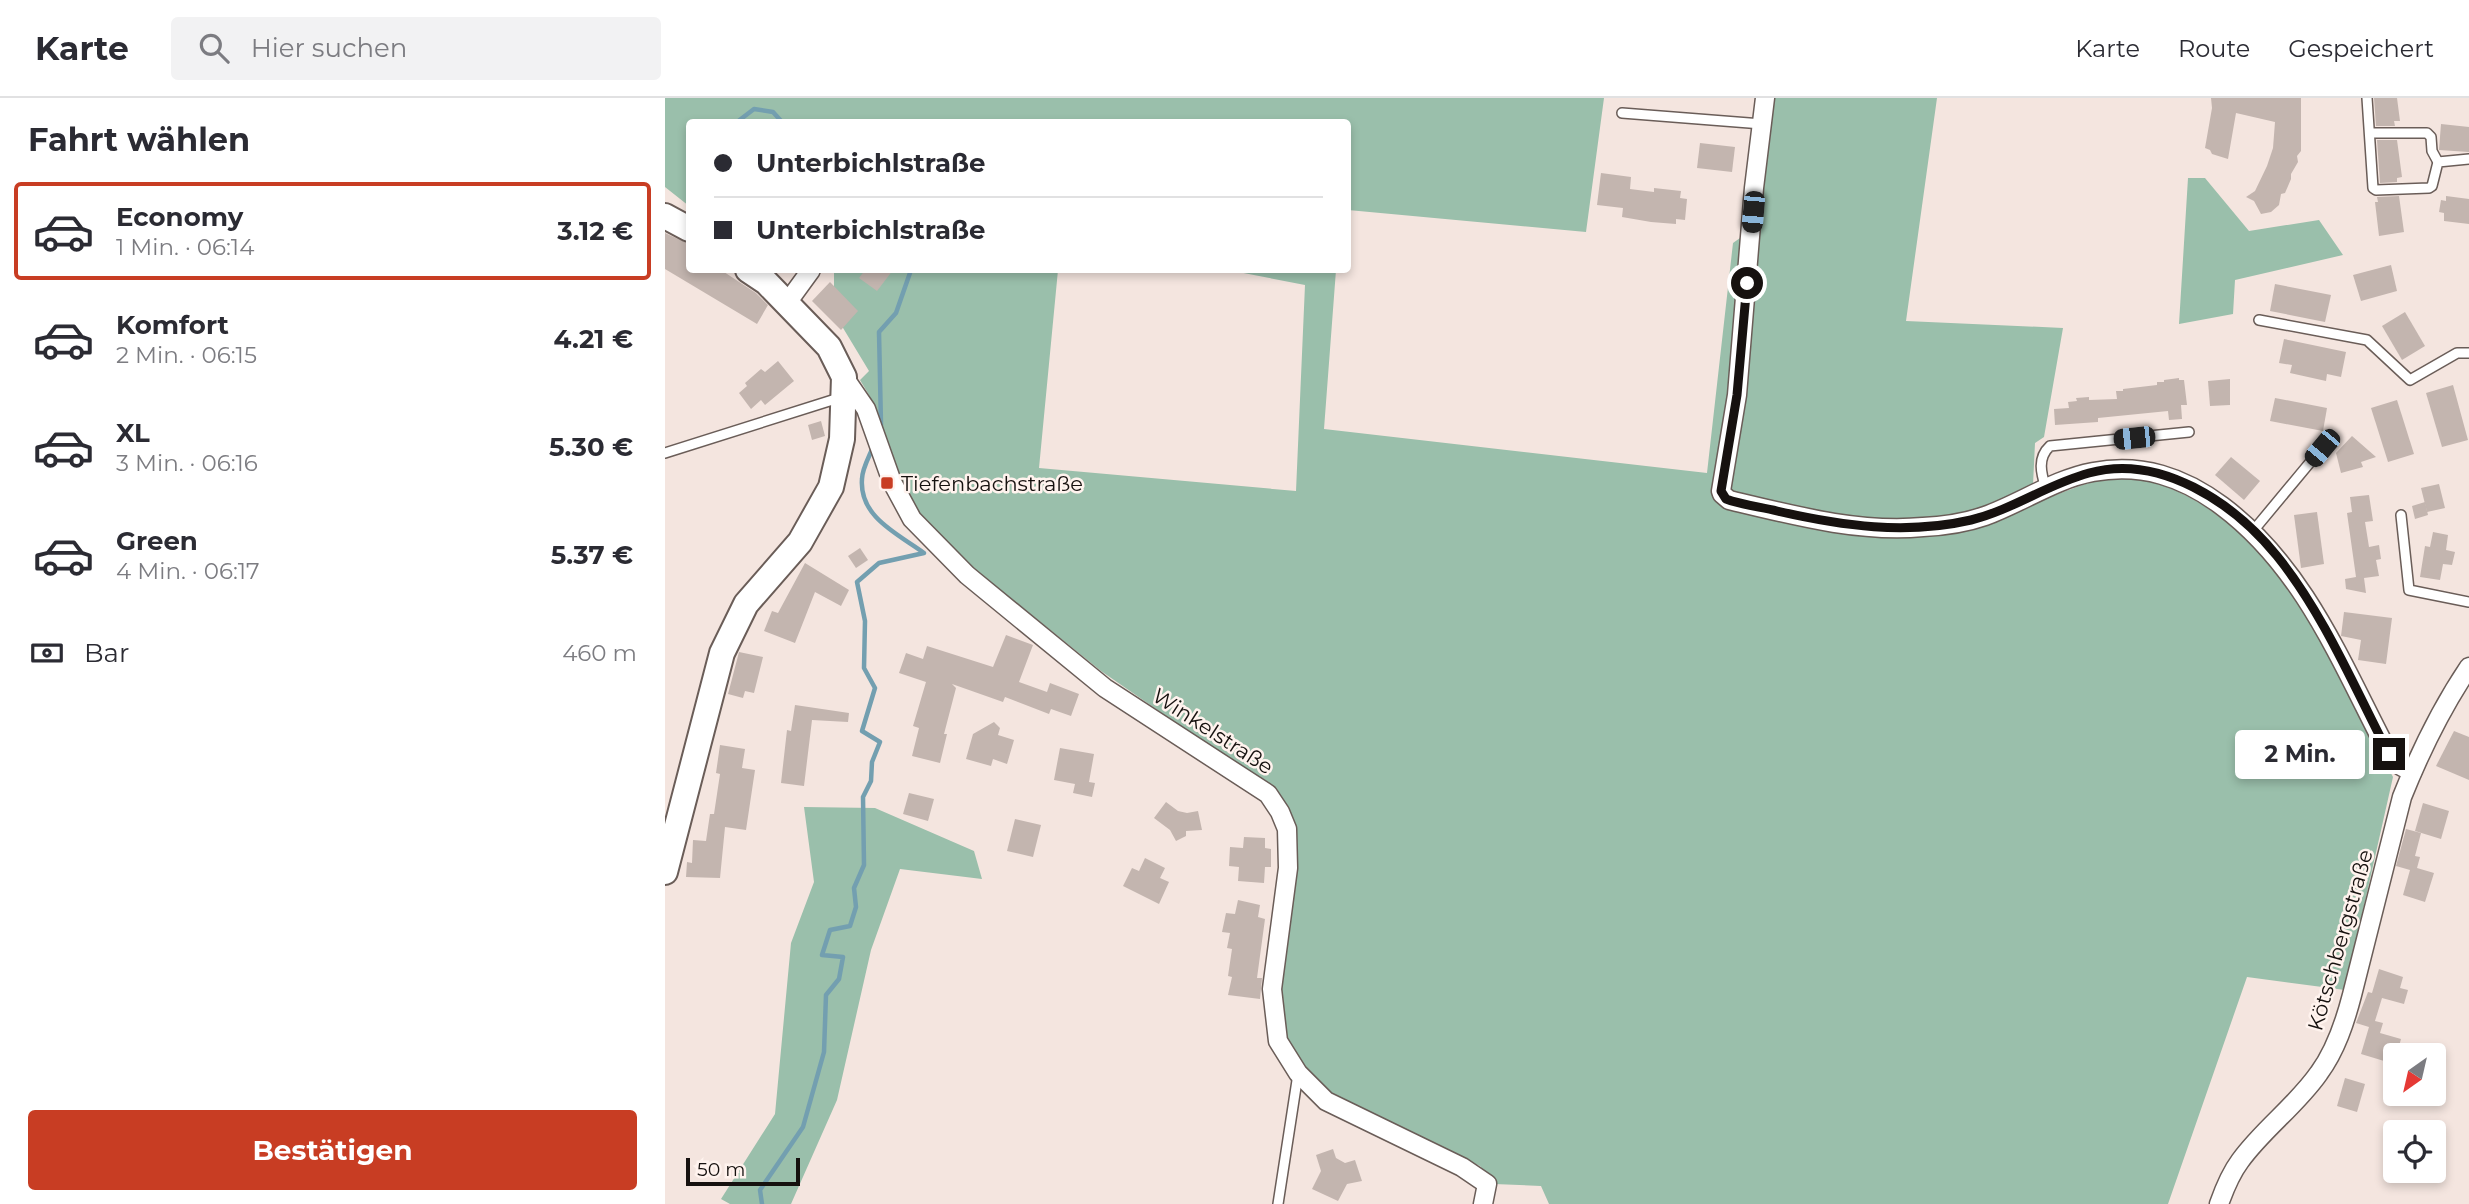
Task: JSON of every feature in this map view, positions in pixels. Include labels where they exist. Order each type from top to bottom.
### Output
[{"type":"street","points":[[1765,98],[1753,202],[1742,352],[1722,495],[1729,500],[1797,516],[1890,529],[1946,525],[1973,519],[2090,472],[2112,470],[2159,473],[2181,480],[2213,499],[2253,531],[2276,555],[2310,604],[2389,754],[2412,772]]},
{"type":"street","points":[[665,216],[686,227]]},
{"type":"street","points":[[665,872],[722,653],[746,604],[800,542],[831,487],[842,439],[844,386],[829,347],[766,282],[752,273]]},
{"type":"street","points":[[787,303],[809,273]]},
{"type":"street","name":"Winkelstraße","points":[[844,386],[866,409],[893,482],[912,519],[967,575],[1105,688],[1268,794],[1287,829],[1288,868],[1272,989],[1278,1041],[1298,1073],[1326,1101],[1462,1167],[1487,1184],[1483,1204]]},
{"type":"street","name":"Kötschbergstraße","points":[[2219,1204],[2239,1162],[2309,1087],[2332,1051],[2344,1024],[2402,797],[2454,689],[2469,667]]},
{"type":"lane","points":[[2367,98],[2373,188],[2428,188],[2432,186],[2438,162]]},
{"type":"lane","points":[[1622,113],[1762,124]]},
{"type":"lane","points":[[2370,133],[2427,133],[2431,137],[2434,159],[2438,162],[2469,159]]},
{"type":"lane","points":[[2259,320],[2367,340],[2410,380],[2457,353],[2469,353]]},
{"type":"lane","points":[[665,453],[844,386]]},
{"type":"lane","points":[[2046,489],[2041,474],[2041,460],[2043,453],[2050,446],[2189,432]]},
{"type":"lane","points":[[2253,531],[2322,448]]},
{"type":"lane","points":[[2401,515],[2409,590],[2469,602]]},
{"type":"lane","points":[[1278,1204],[1298,1073]]},
{"type":"green space","points":[[665,98],[1604,98],[1586,232],[1351,210],[1351,119],[686,119],[686,204],[665,187]]},
{"type":"green space","points":[[1755,98],[1937,98],[1906,321],[2063,328],[2044,437],[2035,443],[2033,485],[2037,502],[2100,480],[2123,478],[2150,482],[2177,491],[2227,522],[2270,564],[2303,608],[2393,777],[2345,990],[2247,977],[2168,1204],[1549,1204],[1541,1186],[1494,1184],[1480,1166],[1357,1109],[1327,1091],[1304,1070],[1290,1046],[1282,1024],[1278,992],[1296,867],[1256,778],[1101,671],[950,549],[920,514],[894,470],[869,395],[860,380],[869,371],[834,313],[834,273],[1058,273],[1039,468],[1296,491],[1305,285],[1243,273],[1336,273],[1324,429],[1707,473],[1733,243],[1740,238]]},
{"type":"green space","points":[[2188,178],[2205,178],[2249,231],[2319,220],[2343,255],[2235,280],[2233,314],[2179,324]]},
{"type":"green space","points":[[804,807],[875,808],[974,851],[982,879],[900,869],[871,950],[837,1100],[791,1204],[730,1204],[721,1199],[775,1114],[791,943],[814,882]]},
{"type":"building","points":[[2211,98],[2301,98],[2301,151],[2285,193],[2281,194],[2279,205],[2271,212],[2261,214],[2254,201],[2246,197],[2255,191],[2267,166],[2273,148],[2275,122],[2236,113],[2228,159],[2212,154],[2205,148],[2212,108]]},
{"type":"building","points":[[2374,98],[2397,98],[2400,121],[2394,121],[2395,126],[2376,126]]},
{"type":"building","points":[[2441,124],[2469,127],[2469,152],[2439,150]]},
{"type":"building","points":[[2377,140],[2397,140],[2402,177],[2397,178],[2397,182],[2380,183]]},
{"type":"building","points":[[1700,143],[1735,147],[1732,172],[1697,168]]},
{"type":"building","points":[[1601,173],[1631,177],[1630,189],[1681,191],[1680,198],[1687,199],[1685,220],[1676,219],[1676,224],[1651,222],[1622,217],[1623,208],[1597,205]]},
{"type":"building","points":[[2399,196],[2404,232],[2379,236],[2375,202],[2378,202],[2377,197]]},
{"type":"building","points":[[2446,196],[2469,199],[2469,224],[2444,221],[2444,213],[2439,212],[2441,200],[2446,201]]},
{"type":"building","points":[[665,233],[686,243],[686,273],[726,273],[756,293],[768,305],[757,324],[665,269]]},
{"type":"building","points":[[2391,265],[2397,291],[2361,301],[2353,275]]},
{"type":"building","points":[[863,273],[891,273],[877,291],[859,278]]},
{"type":"building","points":[[830,282],[858,311],[841,330],[812,301]]},
{"type":"building","points":[[2275,284],[2331,295],[2325,322],[2270,311]]},
{"type":"building","points":[[2405,312],[2425,346],[2402,360],[2382,326]]},
{"type":"building","points":[[2284,339],[2346,352],[2341,377],[2327,374],[2326,381],[2290,373],[2292,365],[2279,363]]},
{"type":"building","points":[[778,361],[794,381],[765,405],[761,400],[751,409],[739,393],[747,386],[745,383],[761,369],[765,372]]},
{"type":"building","points":[[2179,378],[2184,380],[2187,405],[2181,405],[2182,419],[2169,420],[2168,411],[2098,418],[2098,422],[2055,425],[2054,409],[2069,408],[2068,402],[2077,401],[2076,398],[2117,399],[2116,391],[2157,385],[2157,382]]},
{"type":"building","points":[[2230,379],[2230,405],[2210,406],[2208,381]]},
{"type":"building","points":[[2453,385],[2468,440],[2442,447],[2426,393]]},
{"type":"building","points":[[2275,398],[2327,408],[2323,431],[2270,421]]},
{"type":"building","points":[[2397,400],[2414,454],[2388,462],[2371,408]]},
{"type":"building","points":[[821,421],[825,436],[812,440],[808,425]]},
{"type":"building","points":[[2352,436],[2376,457],[2361,462],[2363,467],[2341,473],[2336,453]]},
{"type":"building","points":[[2231,457],[2260,481],[2244,500],[2215,475]]},
{"type":"building","points":[[2439,484],[2445,508],[2427,512],[2421,488]]},
{"type":"building","points":[[2369,495],[2373,521],[2365,522],[2369,547],[2379,545],[2381,559],[2376,560],[2379,576],[2364,578],[2366,593],[2346,589],[2345,579],[2356,577],[2347,513],[2352,512],[2350,497]]},
{"type":"building","points":[[2425,502],[2428,515],[2415,519],[2412,506]]},
{"type":"building","points":[[2317,512],[2324,564],[2301,568],[2294,515]]},
{"type":"building","points":[[2433,532],[2448,535],[2446,550],[2455,552],[2452,565],[2443,564],[2440,580],[2420,577],[2425,546],[2430,547]]},
{"type":"building","points":[[860,548],[868,560],[856,568],[848,556]]},
{"type":"building","points":[[805,563],[849,590],[841,606],[815,592],[795,643],[764,631],[772,611],[778,613]]},
{"type":"building","points":[[2344,612],[2392,618],[2386,664],[2358,660],[2361,640],[2341,636]]},
{"type":"building","points":[[1006,635],[1033,645],[1019,682],[1047,692],[1050,683],[1079,694],[1071,716],[1051,709],[1049,714],[1005,697],[1003,702],[952,684],[956,688],[944,734],[947,734],[940,763],[912,756],[919,728],[913,726],[926,682],[899,673],[906,653],[923,659],[927,646],[993,667]]},
{"type":"building","points":[[739,652],[763,657],[754,693],[745,691],[743,698],[728,694]]},
{"type":"building","points":[[795,705],[849,713],[848,722],[812,720],[804,786],[781,783],[787,730],[791,731]]},
{"type":"building","points":[[994,722],[1000,728],[998,735],[1014,740],[1007,764],[993,759],[991,766],[966,759],[973,734]]},
{"type":"building","points":[[2454,731],[2469,737],[2469,780],[2436,766]]},
{"type":"building","points":[[720,745],[745,749],[742,768],[755,770],[746,830],[725,827],[720,878],[686,877],[687,862],[692,863],[693,840],[706,841],[710,814],[714,814],[720,774],[716,773]]},
{"type":"building","points":[[1060,748],[1094,754],[1089,782],[1095,783],[1092,797],[1073,793],[1075,784],[1054,780]]},
{"type":"building","points":[[909,793],[934,799],[928,821],[903,814]]},
{"type":"building","points":[[1166,802],[1178,811],[1198,811],[1202,830],[1186,831],[1186,836],[1176,841],[1170,830],[1154,818]]},
{"type":"building","points":[[2423,803],[2449,811],[2441,839],[2415,831]]},
{"type":"building","points":[[1015,819],[1041,825],[1033,857],[1007,851]]},
{"type":"building","points":[[2406,829],[2421,833],[2415,856],[2420,857],[2417,868],[2434,873],[2425,902],[2403,895],[2410,870],[2396,866]]},
{"type":"building","points":[[1244,837],[1265,838],[1265,848],[1271,849],[1271,867],[1265,867],[1264,883],[1238,881],[1239,867],[1229,866],[1230,847],[1243,848]]},
{"type":"building","points":[[1145,858],[1165,868],[1160,878],[1169,882],[1159,904],[1123,886],[1132,868],[1139,871]]},
{"type":"building","points":[[1238,900],[1260,905],[1258,917],[1265,919],[1257,978],[1262,978],[1260,999],[1228,995],[1232,977],[1228,976],[1232,949],[1227,948],[1230,933],[1222,932],[1226,913],[1235,914]]},
{"type":"building","points":[[2379,969],[2403,977],[2400,988],[2408,990],[2404,1004],[2382,998],[2375,1021],[2383,1023],[2380,1033],[2401,1039],[2400,1043],[2383,1043],[2383,1061],[2361,1054],[2369,1027],[2356,1023],[2368,992],[2372,993]]},
{"type":"building","points":[[2345,1078],[2365,1084],[2357,1112],[2337,1106]]},
{"type":"building","points":[[1333,1149],[1336,1158],[1345,1163],[1355,1160],[1362,1181],[1347,1184],[1338,1201],[1312,1189],[1321,1171],[1316,1155]]},
{"type":"waterway","points":[[741,119],[754,109],[773,112],[779,119]]},
{"type":"waterway","points":[[879,429],[879,332],[896,313],[910,273]]},
{"type":"waterway","points":[[762,1204],[760,1190],[803,1127],[824,1052],[826,995],[839,979],[843,957],[822,955],[830,930],[850,926],[856,907],[854,888],[864,865],[863,797],[871,781],[872,762],[880,742],[862,731],[875,688],[864,668],[865,621],[857,582],[879,563],[924,553],[882,523],[867,504],[862,475],[873,447]]},
{"type":"place","name":"Tiefenbachstraße","points":[[887,483]]},
{"type":"route","points":[[1747,283],[1737,395],[1721,491],[1726,499],[1797,516],[1890,529],[1946,525],[1986,516],[2090,472],[2133,470],[2159,473],[2181,480],[2213,499],[2253,531],[2293,577],[2389,754]]}]
